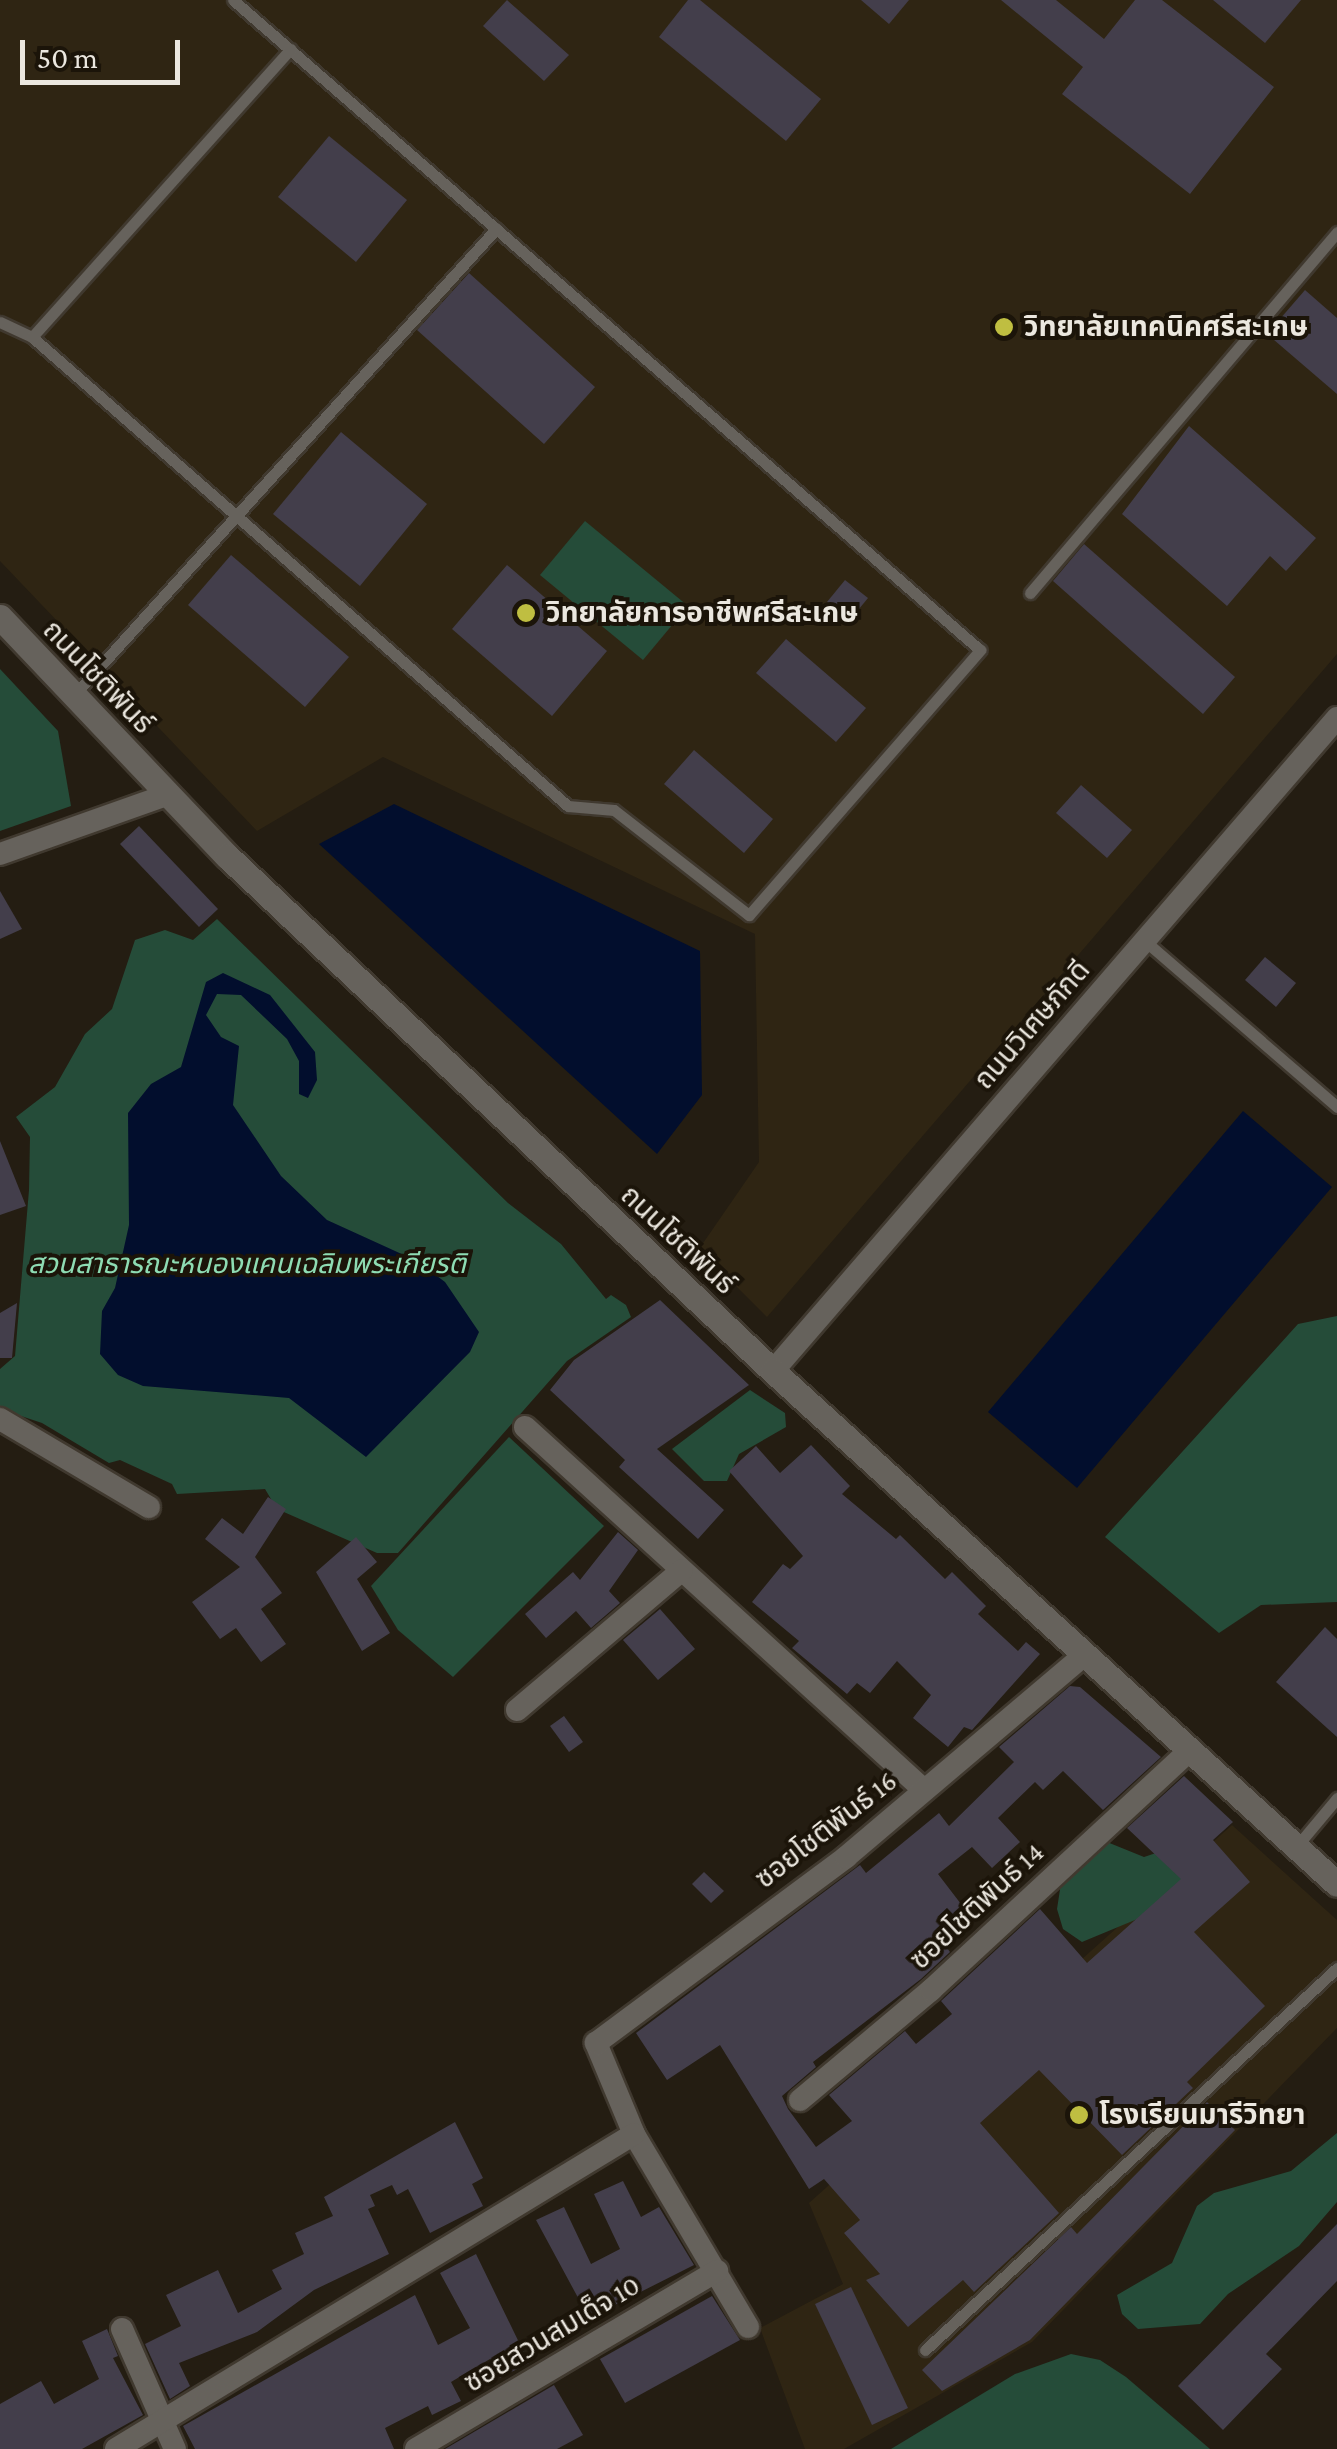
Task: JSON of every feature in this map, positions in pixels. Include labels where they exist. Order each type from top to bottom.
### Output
[{"type":"street","name":"ถนนโชติพันธ์","points":[[0,618],[169,794],[773,1371],[1337,1884]]},
{"type":"street","name":"ถนนวิเศษภักดี","points":[[773,1371],[1337,718]]},
{"type":"street","points":[[0,854],[169,794]]},
{"type":"street","points":[[0,1419],[149,1507]]},
{"type":"street","points":[[525,1426],[924,1790]]},
{"type":"street","points":[[517,1710],[682,1570]]},
{"type":"street","name":"ซอยโชติพันธ์ 16","points":[[634,2134],[596,2043],[924,1790],[1085,1654]]},
{"type":"street","name":"ซอยโชติพันธ์ 14","points":[[800,2100],[932,1990],[1190,1750]]},
{"type":"street","points":[[116,2449],[634,2134],[748,2327]]},
{"type":"street","name":"ซอยสวนสมเด็จ 10","points":[[416,2449],[718,2272]]},
{"type":"street","points":[[122,2329],[175,2449]]},
{"type":"lane","points":[[0,322],[32,338],[568,806],[614,810],[749,915],[980,650],[233,0]]},
{"type":"lane","points":[[32,338],[290,49]]},
{"type":"lane","points":[[74,695],[496,229]]},
{"type":"lane","points":[[1030,593],[1337,232]]},
{"type":"lane","points":[[1145,941],[1337,1107]]},
{"type":"lane","points":[[1296,1846],[1337,1798]]},
{"type":"lane","points":[[925,2350],[1337,1968]]},
{"type":"shaded area","name":"วิทยาลัยการอาชีพศรีสะเกษ","points":[[0,0],[1337,0],[1337,654],[767,1317],[699,1249],[759,1162],[755,934],[383,757],[257,831],[0,561]]},
{"type":"shaded area","name":"โรงเรียนมารีวิทยา","points":[[1232,1825],[1337,1920],[1337,2028],[1032,2342],[844,2449],[805,2449],[760,2328],[843,2284],[809,2203]]},
{"type":"green space","points":[[585,521],[688,606],[643,660],[540,575]]},
{"type":"green space","points":[[0,669],[58,731],[71,806],[0,831]]},
{"type":"green space","name":"สวนสาธารณะหนองแคนเฉลิมพระเกียรติ","points":[[217,919],[508,1203],[561,1244],[606,1299],[611,1295],[626,1305],[631,1317],[567,1361],[398,1553],[377,1553],[277,1509],[265,1489],[177,1494],[172,1484],[120,1460],[109,1463],[42,1423],[0,1409],[0,1369],[15,1356],[29,1190],[30,1137],[16,1117],[55,1087],[85,1034],[112,1009],[135,940],[165,930],[193,940]]},
{"type":"green space","points":[[1337,1316],[1337,1602],[1261,1605],[1219,1633],[1105,1537],[1298,1324]]},
{"type":"green space","points":[[750,1390],[785,1413],[786,1427],[739,1454],[727,1481],[704,1481],[672,1449]]},
{"type":"green space","points":[[509,1437],[604,1526],[453,1677],[398,1630],[371,1586]]},
{"type":"green space","points":[[1107,1842],[1144,1857],[1174,1847],[1191,1873],[1159,1910],[1082,1942],[1063,1929],[1057,1909],[1061,1883]]},
{"type":"green space","points":[[1337,2133],[1337,2202],[1299,2246],[1228,2294],[1200,2324],[1138,2329],[1122,2314],[1117,2295],[1172,2263],[1197,2206],[1214,2193],[1291,2171]]},
{"type":"green space","points":[[1071,2354],[1100,2360],[1126,2377],[1210,2449],[891,2449],[1015,2374]]},
{"type":"water","points":[[394,804],[700,951],[702,1095],[657,1154],[319,844]]},
{"type":"water","points":[[223,973],[270,995],[315,1052],[317,1080],[308,1098],[299,1094],[299,1061],[287,1039],[241,995],[217,994],[206,1015],[221,1037],[239,1046],[233,1105],[281,1176],[327,1220],[417,1261],[445,1282],[479,1332],[470,1352],[366,1457],[289,1398],[143,1386],[118,1375],[100,1354],[102,1311],[115,1288],[129,1225],[128,1113],[151,1084],[181,1067],[206,982]]},
{"type":"water","points":[[1243,1111],[1332,1187],[1077,1488],[988,1412]]},
{"type":"building","points":[[507,0],[569,55],[544,81],[483,26]]},
{"type":"building","points":[[688,0],[700,0],[821,99],[786,141],[659,37]]},
{"type":"building","points":[[861,0],[909,0],[889,24]]},
{"type":"building","points":[[1001,0],[1056,0],[1104,39],[1135,0],[1162,0],[1274,87],[1190,194],[1062,94],[1083,67]]},
{"type":"building","points":[[1213,0],[1301,0],[1265,43]]},
{"type":"building","points":[[329,136],[407,200],[356,262],[278,197]]},
{"type":"building","points":[[469,273],[595,387],[544,444],[417,330]]},
{"type":"building","points":[[1305,290],[1337,318],[1337,394],[1267,334]]},
{"type":"building","points":[[1189,426],[1316,538],[1286,571],[1270,556],[1227,606],[1122,514]]},
{"type":"building","points":[[341,432],[427,504],[360,586],[273,514]]},
{"type":"building","points":[[1084,544],[1235,677],[1203,714],[1053,581]]},
{"type":"building","points":[[231,555],[349,657],[305,707],[188,605]]},
{"type":"building","points":[[507,565],[607,651],[552,716],[452,629]]},
{"type":"building","points":[[845,580],[868,598],[850,620],[827,602]]},
{"type":"building","points":[[786,639],[866,708],[836,742],[756,673]]},
{"type":"building","points":[[694,750],[773,819],[744,853],[664,784]]},
{"type":"building","points":[[1081,785],[1132,830],[1107,858],[1056,813]]},
{"type":"building","points":[[139,826],[218,909],[199,927],[120,844]]},
{"type":"building","points":[[0,891],[22,929],[0,939]]},
{"type":"building","points":[[1265,957],[1296,983],[1276,1007],[1245,980]]},
{"type":"building","points":[[0,1141],[26,1206],[0,1215]]},
{"type":"building","points":[[660,1300],[749,1385],[657,1449],[724,1510],[698,1539],[619,1467],[625,1460],[550,1390],[574,1360]]},
{"type":"building","points":[[17,1303],[12,1358],[0,1358],[0,1313]]},
{"type":"building","points":[[811,1445],[850,1486],[842,1494],[896,1539],[900,1535],[945,1579],[952,1572],[986,1606],[978,1614],[1018,1651],[1026,1642],[1040,1654],[972,1730],[964,1727],[948,1747],[913,1718],[931,1695],[897,1661],[870,1693],[857,1683],[847,1694],[792,1648],[799,1641],[752,1602],[783,1564],[790,1569],[803,1556],[729,1471],[756,1446],[780,1473]]},
{"type":"building","points":[[268,1497],[286,1509],[255,1557],[282,1593],[261,1609],[286,1644],[261,1662],[236,1628],[220,1639],[192,1602],[240,1567],[205,1539],[222,1518],[243,1534]]},
{"type":"building","points":[[618,1532],[638,1550],[609,1591],[620,1603],[591,1628],[576,1611],[546,1638],[525,1614],[573,1572],[580,1580]]},
{"type":"building","points":[[356,1537],[377,1562],[357,1579],[390,1633],[362,1651],[316,1572]]},
{"type":"building","points":[[660,1609],[695,1649],[658,1680],[623,1640]]},
{"type":"building","points":[[1325,1627],[1337,1639],[1337,1737],[1276,1682]]},
{"type":"building","points":[[1070,1686],[1080,1687],[1161,1757],[1103,1810],[1063,1771],[1043,1790],[1035,1782],[998,1818],[1020,1842],[992,1868],[972,1847],[938,1874],[974,1921],[944,1944],[950,1952],[921,1979],[813,2062],[816,2067],[782,2096],[788,2109],[816,2147],[852,2121],[829,2095],[905,2031],[916,2044],[952,2014],[941,2001],[1040,1909],[1087,1963],[1181,1879],[1127,1828],[1184,1776],[1233,1822],[1213,1840],[1250,1882],[1194,1932],[1265,2006],[1187,2082],[1193,2088],[1122,2155],[1039,2070],[980,2123],[1059,2213],[974,2292],[963,2280],[908,2327],[866,2280],[880,2274],[844,2233],[860,2220],[824,2179],[809,2189],[720,2045],[667,2080],[636,2033],[860,1865],[866,1873],[939,1813],[949,1826],[1014,1762],[999,1747]]},
{"type":"building","points":[[564,1716],[583,1742],[569,1752],[550,1726]]},
{"type":"building","points":[[704,1872],[724,1891],[711,1903],[692,1884]]},
{"type":"building","points":[[1207,2102],[1235,2130],[1030,2340],[942,2391],[922,2370],[1071,2227],[1077,2234]]},
{"type":"building","points":[[455,2122],[483,2178],[472,2184],[483,2206],[430,2233],[408,2189],[397,2195],[392,2185],[370,2195],[375,2206],[368,2209],[389,2254],[314,2290],[257,2332],[179,2363],[190,2386],[170,2399],[145,2344],[181,2326],[166,2295],[218,2270],[238,2313],[282,2289],[272,2270],[304,2254],[295,2233],[333,2216],[324,2197]]},
{"type":"building","points":[[623,2181],[641,2217],[659,2207],[694,2265],[589,2318],[536,2220],[564,2207],[591,2264],[620,2249],[594,2194]]},
{"type":"building","points":[[1337,2224],[1337,2281],[1266,2354],[1282,2369],[1223,2430],[1178,2386]]},
{"type":"building","points":[[476,2254],[529,2363],[500,2378],[490,2359],[451,2382],[461,2401],[432,2415],[428,2406],[385,2428],[394,2449],[195,2449],[183,2426],[415,2295],[438,2345],[470,2328],[440,2273]]},
{"type":"building","points":[[851,2287],[908,2408],[872,2425],[815,2304]]},
{"type":"building","points":[[712,2296],[740,2340],[625,2403],[600,2359]]},
{"type":"building","points":[[107,2329],[118,2356],[113,2358],[143,2415],[82,2449],[0,2449],[0,2404],[41,2381],[54,2404],[99,2379],[82,2341]]},
{"type":"building","points":[[554,2385],[583,2435],[557,2449],[445,2449]]},
{"type":"place","name":"วิทยาลัยเทคนิคศรีสะเกษ","points":[[1004,327]]},
{"type":"place","name":"วิทยาลัยการอาชีพศรีสะเกษ","points":[[526,613]]},
{"type":"place","name":"โรงเรียนมารีวิทยา","points":[[1079,2115]]}]
